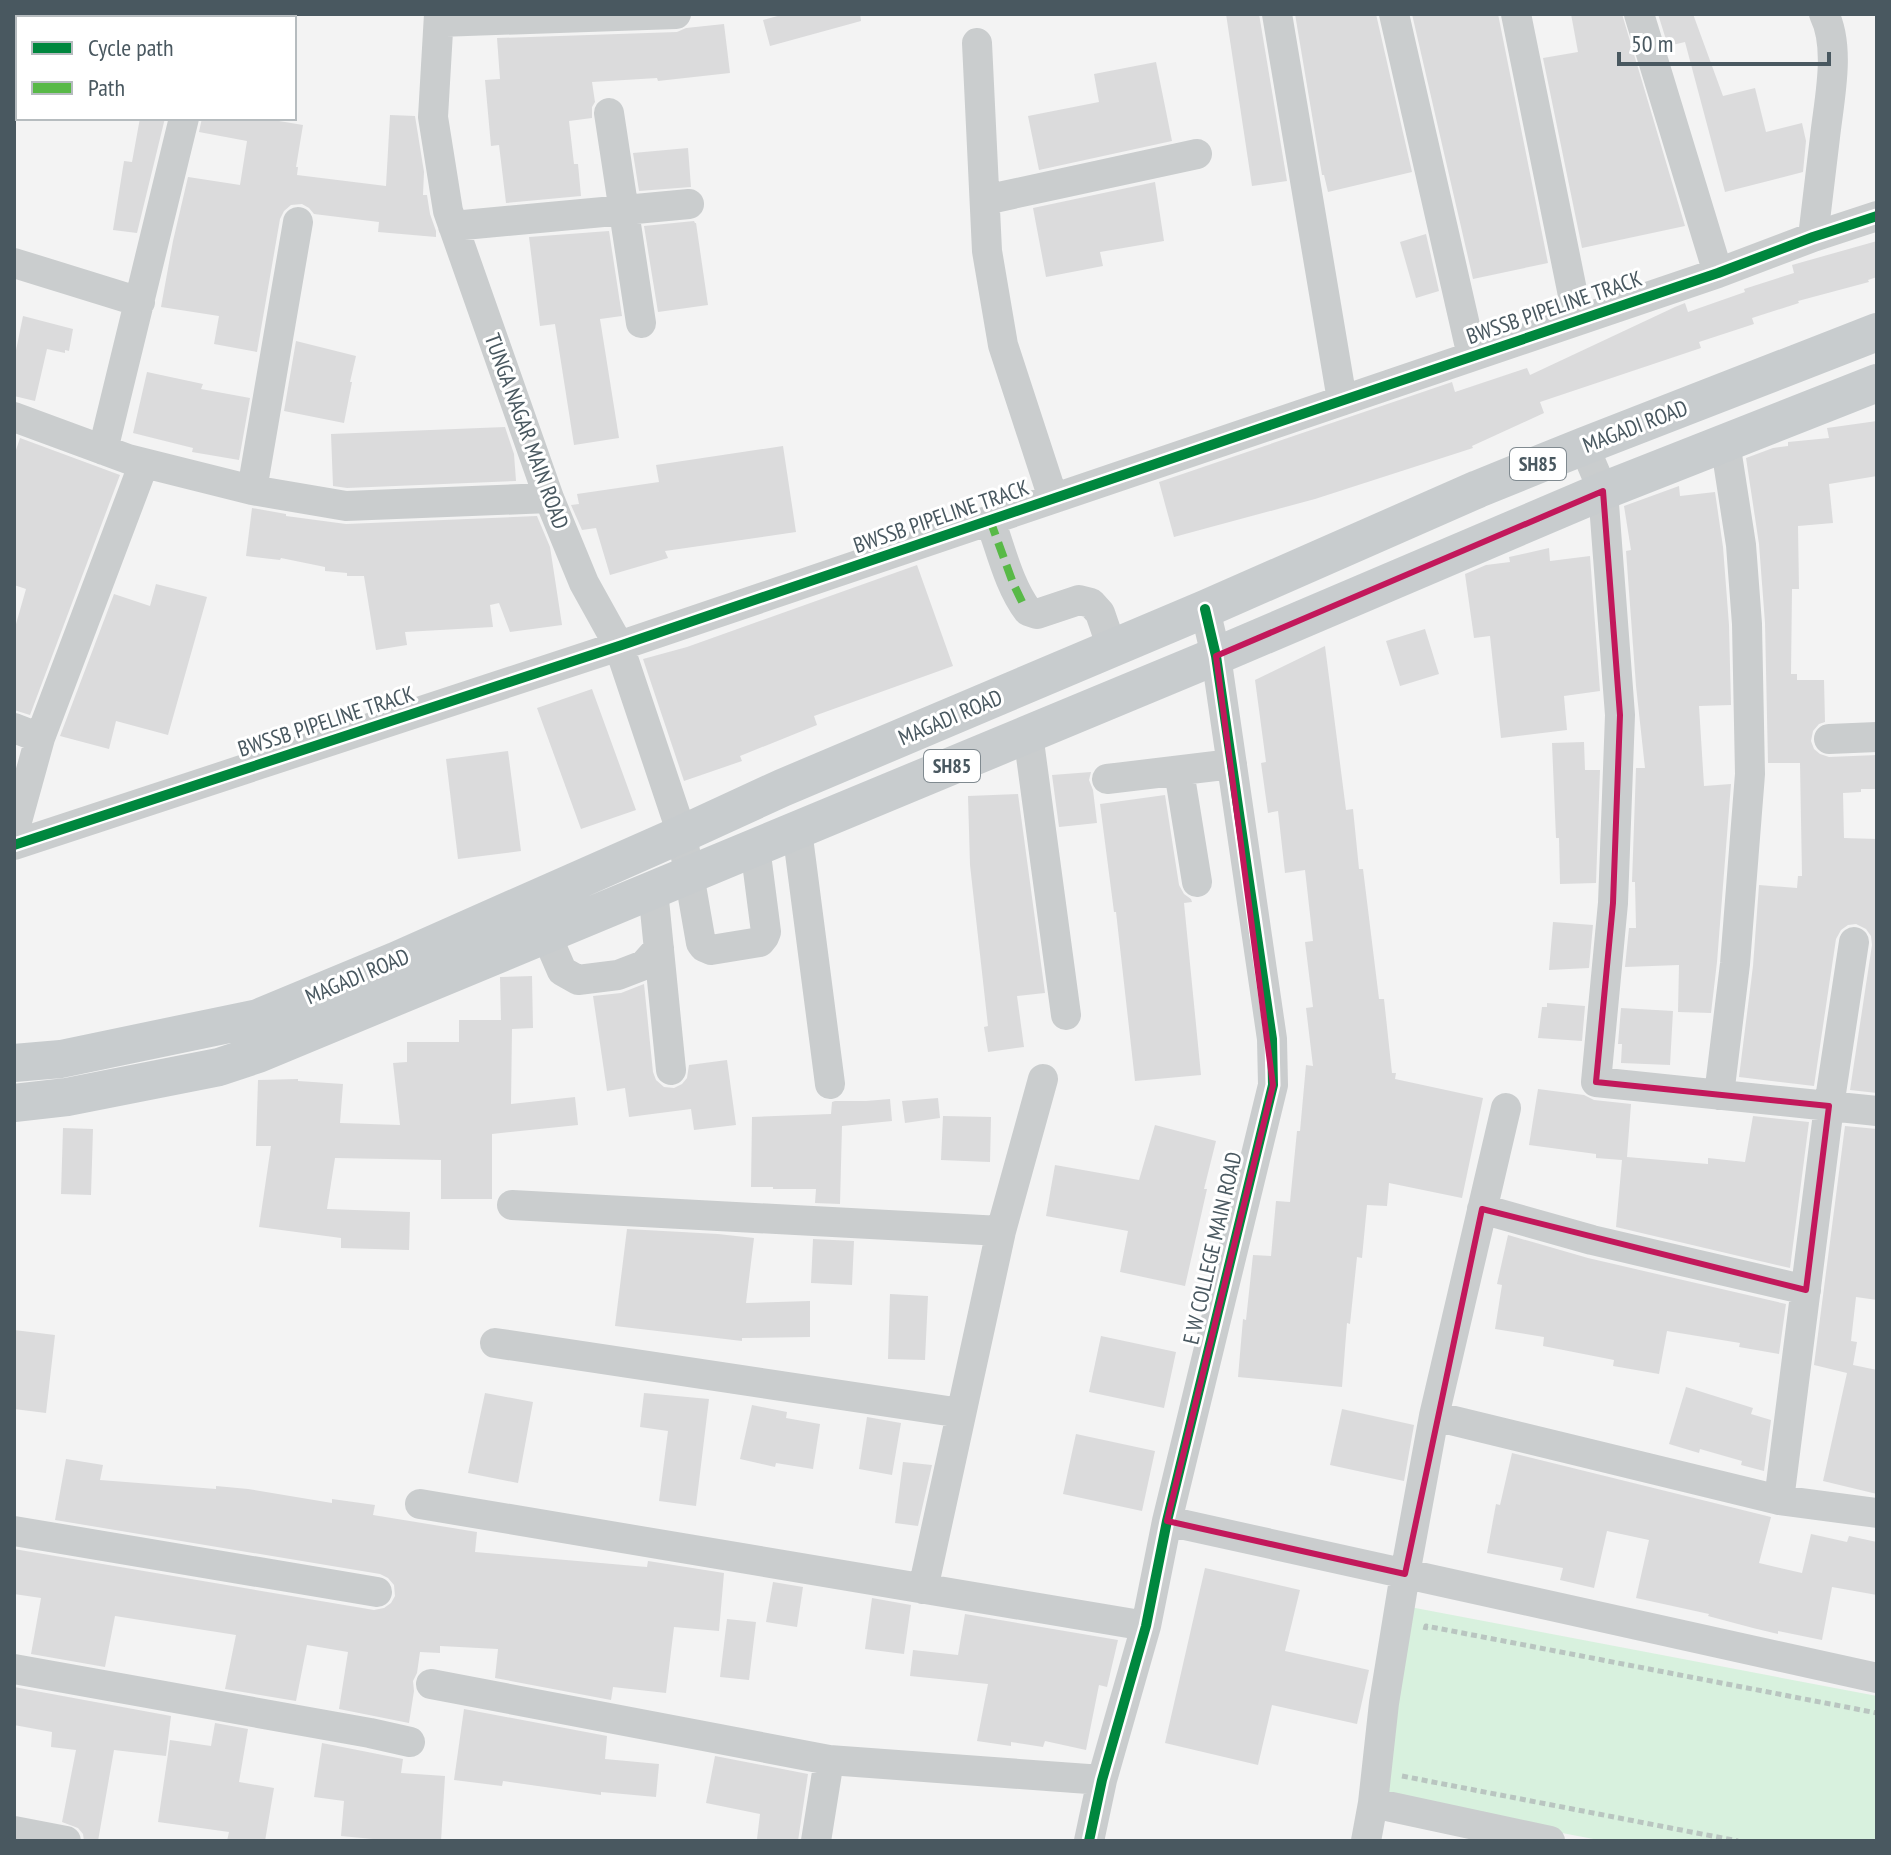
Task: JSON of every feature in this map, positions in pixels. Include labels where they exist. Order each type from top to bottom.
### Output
[{"type":"main road","name":"MAGADI ROAD","points":[[14,1063],[61,1059],[258,1018],[1463,495],[1877,332]]},
{"type":"main road","name":"MAGADI ROAD","points":[[14,1103],[67,1097],[219,1067],[258,1054],[1216,656],[1603,491],[1877,383]]},
{"type":"street","points":[[439,18],[676,14]]},
{"type":"street","points":[[1277,14],[1342,400]]},
{"type":"street","points":[[1394,14],[1472,356]]},
{"type":"street","points":[[1516,14],[1578,320]]},
{"type":"street","points":[[1639,14],[1718,273]]},
{"type":"street","points":[[1813,237],[1832,77],[1833,17]]},
{"type":"street","name":"TUNGA NAGAR MAIN ROAD","points":[[439,18],[433,117],[448,211],[549,498],[584,583],[619,646],[682,834],[704,947],[711,950],[760,942],[764,937],[766,932],[755,847]]},
{"type":"street","points":[[977,43],[987,251],[1003,345],[1053,498]]},
{"type":"street","points":[[609,113],[641,323]]},
{"type":"street","points":[[103,450],[184,120]]},
{"type":"street","points":[[985,200],[1197,154]]},
{"type":"street","points":[[453,226],[689,204]]},
{"type":"street","name":"BWSSB PIPELINE TRACK","points":[[14,845],[619,646],[1718,273],[1877,216]]},
{"type":"street","points":[[252,490],[298,222]]},
{"type":"street","points":[[14,263],[140,302]]},
{"type":"street","points":[[14,417],[144,463],[252,490],[346,506],[549,498]]},
{"type":"street","points":[[1719,1095],[1735,964],[1750,774],[1747,624],[1742,561],[1725,442]]},
{"type":"street","points":[[1584,446],[1603,491],[1620,715],[1613,903],[1596,1082],[1877,1111]]},
{"type":"street","points":[[14,832],[27,733],[144,463]]},
{"type":"street","points":[[990,520],[1025,608],[1037,614],[1079,600],[1091,603],[1100,613],[1112,648]]},
{"type":"street","name":"E W COLLEGE MAIN ROAD","points":[[1089,1841],[1102,1780],[1146,1626],[1167,1521],[1273,1085],[1272,1039],[1216,656],[1205,609]]},
{"type":"street","points":[[1028,734],[1066,1015]]},
{"type":"street","points":[[1829,739],[1877,737]]},
{"type":"street","points":[[1107,779],[1232,764]]},
{"type":"street","points":[[1179,771],[1197,882]]},
{"type":"street","points":[[797,830],[830,1084]]},
{"type":"street","points":[[653,890],[671,1070]]},
{"type":"street","points":[[546,934],[562,971],[578,980],[618,975],[644,965],[659,948]]},
{"type":"street","points":[[1779,1500],[1829,1106],[1854,942]]},
{"type":"street","points":[[923,1589],[1001,1231],[1043,1079]]},
{"type":"street","points":[[1366,1841],[1384,1703],[1434,1416],[1506,1108]]},
{"type":"street","points":[[512,1205],[1001,1231]]},
{"type":"street","points":[[1482,1209],[1592,1240],[1806,1290]]},
{"type":"street","points":[[495,1343],[961,1413]]},
{"type":"street","points":[[1434,1416],[1779,1500],[1877,1513]]},
{"type":"street","points":[[420,1504],[1146,1626]]},
{"type":"street","points":[[1167,1521],[1877,1678]]},
{"type":"street","points":[[14,1531],[377,1592]]},
{"type":"street","points":[[14,1669],[410,1742]]},
{"type":"street","points":[[431,1684],[829,1760],[1102,1780]]},
{"type":"street","points":[[816,1841],[829,1760]]},
{"type":"street","points":[[1373,1803],[1550,1841]]},
{"type":"street","points":[[14,1831],[66,1841]]},
{"type":"path","points":[[1423,1640],[1426,1626],[1877,1713]]},
{"type":"path","points":[[1397,1775],[1738,1841]]},
{"type":"highlighted area","points":[[1603,491],[1620,715],[1613,903],[1596,1082],[1829,1106],[1806,1290],[1482,1209],[1405,1574],[1167,1521],[1273,1085],[1216,656]]},
{"type":"green space","points":[[1410,1607],[1877,1696],[1877,1841],[1604,1841],[1373,1797]]},
{"type":"building","points":[[785,14],[860,14],[861,21],[770,46],[763,20]]},
{"type":"building","points":[[1226,14],[1259,14],[1287,181],[1252,186]]},
{"type":"building","points":[[1295,14],[1376,14],[1412,172],[1328,192],[1322,175]]},
{"type":"building","points":[[1412,14],[1498,14],[1548,263],[1473,279]]},
{"type":"building","points":[[1571,14],[1622,14],[1685,226],[1582,248],[1543,58],[1578,52]]},
{"type":"building","points":[[1658,14],[1693,14],[1723,96],[1755,88],[1766,132],[1802,123],[1806,141],[1803,172],[1725,192],[1685,42],[1668,46]]},
{"type":"building","points":[[724,24],[730,73],[658,81],[657,78],[592,82],[595,102],[592,118],[569,121],[581,196],[506,203],[499,145],[491,146],[485,80],[500,79],[497,38],[677,32],[686,28]]},
{"type":"building","points":[[1156,62],[1172,141],[1039,170],[1028,116],[1099,102],[1094,74]]},
{"type":"building","points":[[390,115],[415,116],[424,172],[423,195],[427,195],[436,237],[378,232],[379,222],[314,214],[302,204],[291,205],[280,219],[257,352],[214,344],[219,316],[161,307],[188,177],[240,185],[247,141],[199,132],[202,120],[273,120],[303,125],[297,175],[386,186]]},
{"type":"building","points":[[140,120],[165,120],[137,233],[113,230],[124,161],[132,162]]},
{"type":"building","points":[[688,148],[691,187],[639,191],[633,153]]},
{"type":"building","points":[[1155,182],[1164,241],[1100,252],[1103,266],[1046,277],[1033,208]]},
{"type":"building","points":[[694,221],[708,305],[658,312],[644,226]]},
{"type":"building","points":[[609,231],[622,316],[600,319],[619,438],[574,445],[555,324],[540,326],[529,237]]},
{"type":"building","points":[[1426,234],[1439,291],[1416,298],[1400,242]]},
{"type":"building","points":[[1877,241],[1877,277],[1869,282],[1798,301],[1752,318],[1754,324],[1699,342],[1701,348],[1540,402],[1544,413],[1473,448],[1315,499],[1174,537],[1159,482],[1452,382],[1455,392],[1527,368],[1530,375],[1685,303],[1688,312],[1794,273],[1792,265]]},
{"type":"building","points":[[23,316],[73,329],[69,351],[47,349],[35,401],[14,396],[14,360]]},
{"type":"building","points":[[296,341],[356,356],[344,423],[284,411]]},
{"type":"building","points":[[147,372],[203,384],[201,389],[250,398],[239,460],[192,452],[193,448],[133,433]]},
{"type":"building","points":[[1877,421],[1877,476],[1829,484],[1833,523],[1798,526],[1799,589],[1792,589],[1791,674],[1797,674],[1797,680],[1824,680],[1825,722],[1813,731],[1811,741],[1814,749],[1829,757],[1877,755],[1877,789],[1843,793],[1844,838],[1877,839],[1877,1093],[1850,1090],[1872,945],[1866,929],[1856,924],[1841,930],[1836,939],[1814,1086],[1739,1077],[1753,966],[1759,885],[1797,888],[1798,876],[1802,876],[1800,763],[1768,763],[1765,623],[1759,544],[1746,458],[1788,446],[1788,442],[1829,438],[1827,428]]},
{"type":"building","points":[[505,427],[514,454],[516,481],[333,486],[331,434]]},
{"type":"building","points":[[20,438],[120,475],[30,715],[14,710],[14,631],[26,589],[14,585],[14,456]]},
{"type":"building","points":[[783,446],[796,532],[665,551],[668,558],[610,575],[596,528],[582,530],[571,505],[579,504],[577,494],[659,482],[656,465]]},
{"type":"building","points":[[1679,486],[1680,496],[1715,492],[1729,625],[1731,705],[1699,706],[1704,786],[1731,784],[1711,1013],[1678,1012],[1679,965],[1625,967],[1629,928],[1636,928],[1635,882],[1632,882],[1636,768],[1645,768],[1626,551],[1631,550],[1624,506]]},
{"type":"building","points":[[252,508],[346,524],[537,516],[550,547],[562,625],[510,632],[499,603],[490,605],[493,627],[405,632],[407,645],[376,650],[364,576],[347,576],[347,573],[325,571],[325,567],[281,558],[246,556]]},
{"type":"building","points":[[1549,548],[1550,561],[1590,556],[1600,691],[1564,696],[1567,730],[1501,738],[1490,636],[1474,638],[1465,574],[1486,565],[1510,562],[1509,557]]},
{"type":"building","points":[[917,565],[953,666],[814,716],[817,725],[740,756],[742,761],[684,781],[643,659],[687,647]]},
{"type":"building","points":[[156,584],[207,597],[168,735],[116,721],[109,749],[60,736],[114,594],[150,606]]},
{"type":"building","points":[[1425,629],[1439,674],[1400,686],[1386,641]]},
{"type":"building","points":[[1325,646],[1346,810],[1353,809],[1379,999],[1384,999],[1392,1073],[1396,1073],[1395,1079],[1483,1098],[1462,1198],[1389,1183],[1387,1206],[1367,1205],[1362,1258],[1357,1257],[1350,1324],[1347,1323],[1342,1387],[1238,1377],[1253,1255],[1271,1256],[1276,1201],[1290,1202],[1306,1065],[1313,1066],[1306,1008],[1313,1007],[1305,942],[1313,941],[1305,870],[1285,873],[1278,811],[1268,813],[1261,763],[1266,762],[1255,680]]},
{"type":"building","points":[[592,689],[636,810],[581,829],[537,708]]},
{"type":"building","points":[[1584,742],[1585,770],[1600,770],[1596,883],[1560,884],[1552,743]]},
{"type":"building","points":[[508,751],[521,851],[458,859],[446,759]]},
{"type":"building","points":[[1091,772],[1089,780],[1097,823],[1059,827],[1052,775]]},
{"type":"building","points":[[1018,794],[1045,993],[1017,996],[1024,1047],[988,1052],[984,1027],[988,1026],[970,865],[968,796]]},
{"type":"building","points":[[1165,795],[1179,885],[1192,902],[1184,903],[1201,1075],[1135,1081],[1100,804]]},
{"type":"building","points":[[1553,922],[1593,925],[1589,968],[1549,970]]},
{"type":"building","points":[[532,976],[533,1028],[512,1029],[511,1104],[575,1097],[578,1125],[492,1134],[492,1199],[441,1199],[441,1160],[335,1158],[327,1209],[410,1212],[409,1250],[341,1248],[341,1238],[259,1227],[271,1146],[256,1146],[258,1080],[298,1079],[343,1084],[340,1123],[400,1125],[393,1063],[407,1062],[407,1042],[459,1042],[459,1020],[501,1020],[500,977]]},
{"type":"building","points":[[644,984],[656,1080],[664,1087],[674,1088],[687,1078],[689,1065],[727,1060],[736,1125],[694,1130],[691,1109],[629,1117],[625,1088],[607,1091],[593,996],[621,993]]},
{"type":"building","points":[[1547,1003],[1585,1006],[1582,1041],[1538,1038],[1542,1007],[1547,1007]]},
{"type":"building","points":[[1621,1008],[1673,1011],[1670,1065],[1621,1063],[1622,1044],[1618,1044]]},
{"type":"building","points":[[1538,1089],[1631,1104],[1627,1157],[1708,1164],[1708,1158],[1745,1162],[1753,1116],[1809,1122],[1790,1268],[1616,1227],[1622,1160],[1529,1145]]},
{"type":"building","points":[[938,1098],[940,1118],[905,1123],[902,1101]]},
{"type":"building","points":[[890,1099],[892,1121],[842,1126],[840,1204],[815,1203],[816,1189],[751,1187],[752,1117],[831,1114],[832,1102],[835,1101]]},
{"type":"building","points":[[943,1116],[991,1117],[990,1162],[941,1160]]},
{"type":"building","points":[[1155,1125],[1216,1141],[1185,1286],[1120,1272],[1128,1231],[1046,1216],[1055,1165],[1139,1180]]},
{"type":"building","points":[[1845,1126],[1877,1129],[1877,1300],[1856,1297],[1851,1341],[1857,1342],[1853,1365],[1877,1370],[1877,1494],[1823,1481],[1847,1373],[1814,1365]]},
{"type":"building","points":[[63,1128],[93,1129],[91,1195],[61,1194]]},
{"type":"building","points":[[627,1229],[754,1238],[746,1303],[810,1301],[810,1337],[742,1338],[742,1341],[615,1326]]},
{"type":"building","points":[[1508,1235],[1588,1258],[1786,1304],[1779,1354],[1739,1347],[1740,1343],[1667,1331],[1659,1374],[1613,1366],[1614,1360],[1543,1346],[1544,1337],[1495,1329],[1502,1285],[1497,1284]]},
{"type":"building","points":[[813,1239],[854,1241],[852,1285],[811,1283]]},
{"type":"building","points":[[890,1294],[928,1296],[925,1360],[888,1359]]},
{"type":"building","points":[[14,1330],[55,1335],[46,1413],[14,1409]]},
{"type":"building","points":[[1101,1336],[1176,1352],[1164,1408],[1089,1392]]},
{"type":"building","points":[[1686,1387],[1753,1408],[1751,1414],[1771,1420],[1764,1471],[1700,1449],[1699,1453],[1669,1444]]},
{"type":"building","points":[[485,1393],[533,1402],[518,1483],[468,1473]]},
{"type":"building","points":[[644,1393],[709,1399],[696,1506],[659,1501],[668,1431],[640,1427]]},
{"type":"building","points":[[752,1405],[787,1412],[786,1418],[820,1424],[813,1469],[776,1463],[775,1467],[740,1459]]},
{"type":"building","points":[[1342,1409],[1414,1425],[1404,1481],[1330,1465]]},
{"type":"building","points":[[867,1417],[901,1423],[892,1475],[859,1469]]},
{"type":"building","points":[[1076,1434],[1155,1451],[1142,1511],[1063,1494]]},
{"type":"building","points":[[1512,1453],[1771,1517],[1759,1563],[1802,1573],[1811,1534],[1847,1542],[1849,1536],[1877,1542],[1877,1595],[1832,1587],[1822,1640],[1778,1631],[1778,1634],[1709,1614],[1636,1598],[1649,1540],[1607,1531],[1594,1588],[1560,1580],[1563,1568],[1487,1553],[1496,1504],[1500,1505]]},
{"type":"building","points":[[66,1459],[103,1465],[100,1480],[216,1489],[216,1486],[332,1503],[332,1499],[375,1505],[373,1515],[477,1532],[475,1552],[647,1567],[648,1561],[724,1573],[719,1631],[674,1627],[666,1693],[613,1687],[611,1700],[495,1678],[498,1649],[440,1646],[440,1653],[420,1652],[413,1681],[409,1723],[339,1709],[348,1652],[307,1645],[296,1701],[225,1689],[236,1635],[115,1616],[105,1667],[31,1654],[41,1598],[14,1594],[14,1549],[374,1610],[384,1608],[395,1596],[394,1585],[380,1574],[55,1520]]},
{"type":"building","points":[[903,1462],[932,1465],[918,1526],[895,1523]]},
{"type":"building","points":[[1205,1568],[1300,1590],[1285,1651],[1369,1670],[1357,1724],[1272,1705],[1258,1765],[1165,1743]]},
{"type":"building","points":[[773,1582],[803,1587],[797,1627],[766,1622]]},
{"type":"building","points":[[872,1598],[911,1605],[904,1654],[865,1649]]},
{"type":"building","points":[[965,1614],[1118,1640],[1107,1687],[1099,1685],[1086,1750],[1045,1741],[1043,1747],[977,1741],[988,1684],[910,1676],[913,1650],[958,1655]]},
{"type":"building","points":[[727,1619],[756,1622],[749,1680],[720,1677]]},
{"type":"building","points":[[14,1687],[171,1716],[166,1756],[114,1750],[98,1841],[84,1841],[78,1828],[62,1822],[76,1750],[51,1747],[52,1732],[14,1725]]},
{"type":"building","points":[[464,1709],[607,1736],[605,1759],[659,1764],[656,1797],[601,1792],[601,1795],[503,1781],[502,1786],[454,1780]]},
{"type":"building","points":[[215,1723],[248,1729],[239,1782],[274,1788],[265,1841],[227,1841],[229,1832],[158,1822],[170,1740],[211,1746]]},
{"type":"building","points":[[322,1743],[403,1759],[401,1773],[445,1776],[441,1841],[341,1836],[344,1801],[314,1797]]},
{"type":"building","points":[[715,1756],[808,1774],[798,1841],[757,1839],[760,1814],[706,1803]]},
{"type":"marked path","points":[[990,520],[1025,608]]},
{"type":"cycle path","points":[[14,845],[619,646],[1718,273],[1877,216]]},
{"type":"cycle path","points":[[1089,1841],[1102,1780],[1146,1626],[1167,1521],[1273,1085],[1272,1039],[1216,656],[1205,609]]}]
